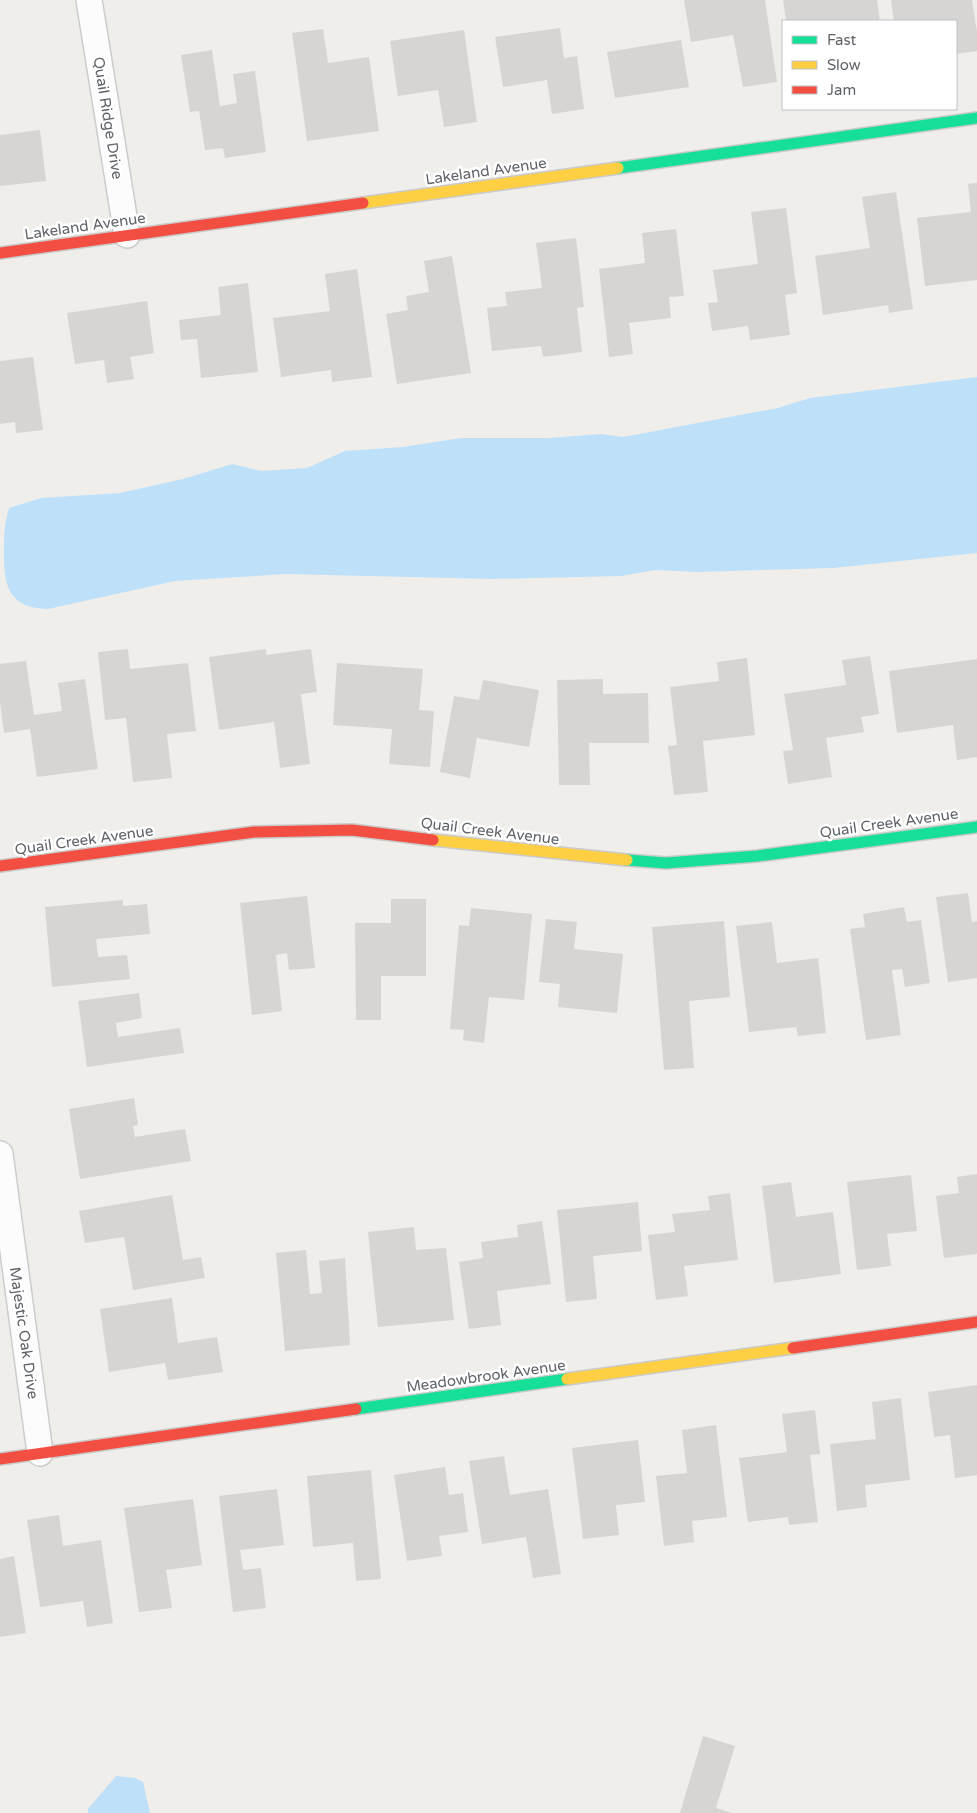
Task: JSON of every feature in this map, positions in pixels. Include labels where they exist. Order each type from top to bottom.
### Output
[{"type":"street","name":"Quail Ridge Drive","points":[[90,0],[127,235]]},
{"type":"street","name":"Lakeland Avenue","points":[[0,253],[977,118]]},
{"type":"street","name":"Quail Creek Avenue","points":[[0,866],[254,832],[352,830],[572,856],[666,862],[757,856],[977,827]]},
{"type":"street","name":"Majestic Oak Drive","points":[[0,1154],[40,1453]]},
{"type":"street","name":"Meadowbrook Avenue","points":[[0,1459],[977,1322]]},
{"type":"water","points":[[977,377],[977,553],[833,568],[698,572],[655,570],[621,576],[492,579],[286,574],[175,581],[48,609],[35,608],[17,600],[8,586],[6,577],[4,537],[9,508],[41,498],[120,493],[183,479],[232,464],[261,471],[307,468],[345,451],[403,447],[461,438],[549,438],[601,434],[623,437],[778,408],[810,398]]},
{"type":"water","points":[[116,1776],[135,1778],[143,1782],[150,1813],[88,1813],[88,1809]]},
{"type":"building","points":[[684,0],[765,0],[777,82],[743,87],[733,35],[691,42]]},
{"type":"building","points":[[783,0],[877,0],[880,20],[786,20]]},
{"type":"building","points":[[891,0],[972,0],[977,32],[977,51],[957,54],[957,20],[894,20]]},
{"type":"building","points":[[560,28],[564,58],[577,56],[584,109],[552,114],[547,80],[503,87],[495,37]]},
{"type":"building","points":[[323,29],[328,63],[369,57],[379,131],[307,141],[292,33]]},
{"type":"building","points":[[464,30],[477,122],[444,127],[438,90],[398,96],[390,41]]},
{"type":"building","points":[[681,40],[689,87],[615,98],[607,52]]},
{"type":"building","points":[[212,50],[220,106],[237,103],[233,74],[255,71],[266,152],[225,158],[223,148],[205,150],[199,111],[190,112],[181,55]]},
{"type":"building","points":[[40,130],[46,181],[0,186],[0,135]]},
{"type":"building","points":[[977,183],[977,280],[925,286],[917,218],[971,212],[968,184]]},
{"type":"building","points":[[896,192],[913,309],[889,313],[888,305],[823,315],[815,256],[870,248],[862,197]]},
{"type":"building","points":[[786,208],[797,293],[785,295],[790,335],[750,340],[748,326],[712,331],[708,303],[718,302],[713,270],[758,264],[751,212]]},
{"type":"building","points":[[676,229],[684,296],[669,297],[671,318],[629,323],[633,354],[609,357],[599,269],[645,263],[642,233]]},
{"type":"building","points":[[576,238],[584,307],[577,308],[582,352],[543,357],[541,346],[492,351],[487,308],[507,306],[505,292],[542,288],[536,243]]},
{"type":"building","points":[[452,256],[471,373],[397,384],[386,314],[408,310],[406,296],[429,292],[424,261]]},
{"type":"building","points":[[357,269],[372,377],[332,382],[331,370],[281,377],[273,318],[330,311],[325,274]]},
{"type":"building","points":[[248,283],[258,372],[201,378],[197,339],[181,340],[179,320],[221,315],[218,287]]},
{"type":"building","points":[[147,301],[154,353],[130,357],[134,379],[107,383],[104,360],[75,364],[67,313]]},
{"type":"building","points":[[33,357],[43,430],[16,433],[15,422],[0,424],[0,361]]},
{"type":"building","points":[[128,649],[130,669],[188,663],[196,731],[167,734],[172,778],[133,782],[126,718],[105,720],[98,652]]},
{"type":"building","points":[[266,649],[266,655],[311,649],[317,692],[301,694],[310,764],[280,768],[274,722],[219,730],[209,657]]},
{"type":"building","points":[[870,656],[879,714],[861,717],[864,732],[826,738],[832,777],[788,784],[783,751],[793,750],[784,694],[846,685],[842,660]]},
{"type":"building","points":[[747,658],[755,735],[703,741],[708,792],[674,795],[668,746],[677,745],[670,687],[719,681],[717,662]]},
{"type":"building","points":[[977,659],[977,757],[957,760],[953,725],[897,733],[889,671]]},
{"type":"building","points":[[26,661],[34,715],[62,711],[58,683],[85,679],[98,769],[37,777],[30,729],[4,733],[0,702],[0,664]]},
{"type":"building","points":[[337,663],[423,669],[419,710],[434,711],[430,767],[389,764],[392,729],[333,725]]},
{"type":"building","points":[[603,679],[603,694],[648,693],[649,743],[589,743],[590,785],[559,785],[557,680]]},
{"type":"building","points":[[483,680],[539,690],[529,747],[477,738],[470,778],[440,772],[454,696],[479,700]]},
{"type":"building","points":[[968,893],[972,922],[977,921],[977,978],[948,982],[936,897]]},
{"type":"building","points":[[307,896],[315,968],[289,970],[287,953],[276,955],[282,1011],[252,1015],[240,903]]},
{"type":"building","points":[[391,899],[426,899],[426,976],[381,976],[381,1020],[356,1020],[355,923],[391,923]]},
{"type":"building","points":[[123,900],[123,906],[147,904],[150,934],[96,939],[98,957],[127,955],[130,979],[52,987],[45,907]]},
{"type":"building","points":[[904,907],[907,922],[921,920],[930,983],[905,987],[902,969],[892,970],[901,1035],[866,1040],[850,929],[865,927],[863,914]]},
{"type":"building","points":[[471,908],[532,914],[524,1000],[489,997],[484,1043],[463,1040],[464,1030],[450,1029],[459,925],[469,926]]},
{"type":"building","points":[[546,919],[577,922],[574,949],[623,954],[617,1013],[558,1007],[560,984],[539,982]]},
{"type":"building","points":[[724,921],[730,997],[689,1001],[694,1068],[664,1070],[652,927]]},
{"type":"building","points":[[772,922],[777,963],[818,958],[826,1033],[798,1036],[796,1027],[749,1032],[736,926]]},
{"type":"building","points":[[139,993],[142,1018],[116,1023],[118,1037],[180,1028],[184,1053],[87,1067],[78,1001]]},
{"type":"building","points":[[134,1098],[138,1125],[133,1126],[135,1137],[185,1129],[191,1161],[80,1179],[69,1109]]},
{"type":"building","points":[[977,1174],[977,1254],[944,1258],[936,1196],[959,1193],[957,1177]]},
{"type":"building","points":[[911,1175],[917,1231],[887,1234],[891,1266],[857,1270],[847,1182]]},
{"type":"building","points":[[791,1182],[796,1217],[833,1212],[841,1274],[774,1283],[762,1186]]},
{"type":"building","points":[[730,1193],[738,1260],[684,1266],[688,1296],[656,1300],[648,1235],[675,1232],[672,1214],[710,1210],[708,1196]]},
{"type":"building","points":[[172,1195],[183,1260],[201,1257],[205,1278],[133,1290],[124,1237],[85,1243],[79,1211]]},
{"type":"building","points":[[638,1202],[642,1251],[593,1256],[597,1299],[566,1302],[557,1210]]},
{"type":"building","points":[[542,1221],[551,1284],[497,1291],[501,1325],[469,1329],[459,1262],[483,1258],[481,1242],[518,1237],[517,1225]]},
{"type":"building","points":[[414,1227],[416,1250],[446,1248],[454,1320],[378,1327],[368,1232]]},
{"type":"building","points":[[306,1250],[310,1294],[322,1293],[319,1261],[345,1258],[350,1345],[285,1351],[276,1253]]},
{"type":"building","points":[[172,1298],[178,1343],[217,1337],[223,1372],[168,1380],[165,1363],[109,1372],[100,1309]]},
{"type":"building","points":[[977,1385],[977,1475],[955,1478],[950,1435],[934,1437],[928,1392]]},
{"type":"building","points":[[901,1398],[910,1480],[865,1485],[867,1507],[837,1511],[830,1444],[876,1439],[872,1402]]},
{"type":"building","points":[[815,1410],[820,1454],[810,1455],[818,1522],[789,1525],[788,1517],[748,1522],[739,1458],[787,1452],[782,1414]]},
{"type":"building","points":[[716,1425],[727,1517],[692,1521],[694,1542],[664,1546],[656,1476],[687,1473],[682,1430]]},
{"type":"building","points":[[638,1440],[645,1502],[616,1505],[619,1535],[583,1539],[572,1448]]},
{"type":"building","points":[[504,1456],[510,1495],[548,1489],[561,1574],[533,1578],[526,1537],[482,1544],[469,1461]]},
{"type":"building","points":[[445,1467],[449,1495],[463,1493],[468,1532],[439,1536],[442,1556],[407,1561],[394,1475]]},
{"type":"building","points":[[371,1470],[381,1579],[356,1581],[353,1543],[313,1547],[307,1476]]},
{"type":"building","points":[[277,1489],[284,1545],[240,1550],[243,1570],[261,1568],[266,1608],[233,1612],[219,1496]]},
{"type":"building","points":[[193,1499],[202,1565],[166,1570],[172,1608],[139,1612],[124,1508]]},
{"type":"building","points":[[59,1515],[63,1546],[101,1540],[113,1623],[87,1627],[83,1601],[40,1607],[27,1520]]},
{"type":"building","points":[[14,1556],[26,1633],[0,1637],[0,1559]]},
{"type":"building","points":[[703,1736],[735,1746],[716,1808],[732,1813],[680,1813]]},
{"type":"traffic: fast","points":[[618,168],[977,118]]},
{"type":"traffic: fast","points":[[627,860],[666,863],[757,856],[977,827]]},
{"type":"traffic: fast","points":[[356,1409],[567,1379]]},
{"type":"traffic: slow","points":[[363,203],[618,168]]},
{"type":"traffic: slow","points":[[433,840],[627,860]]},
{"type":"traffic: slow","points":[[567,1379],[793,1348]]},
{"type":"traffic: jam","points":[[0,253],[363,203]]},
{"type":"traffic: jam","points":[[0,866],[254,832],[352,830],[433,840]]},
{"type":"traffic: jam","points":[[793,1348],[977,1322]]},
{"type":"traffic: jam","points":[[0,1459],[356,1409]]}]
